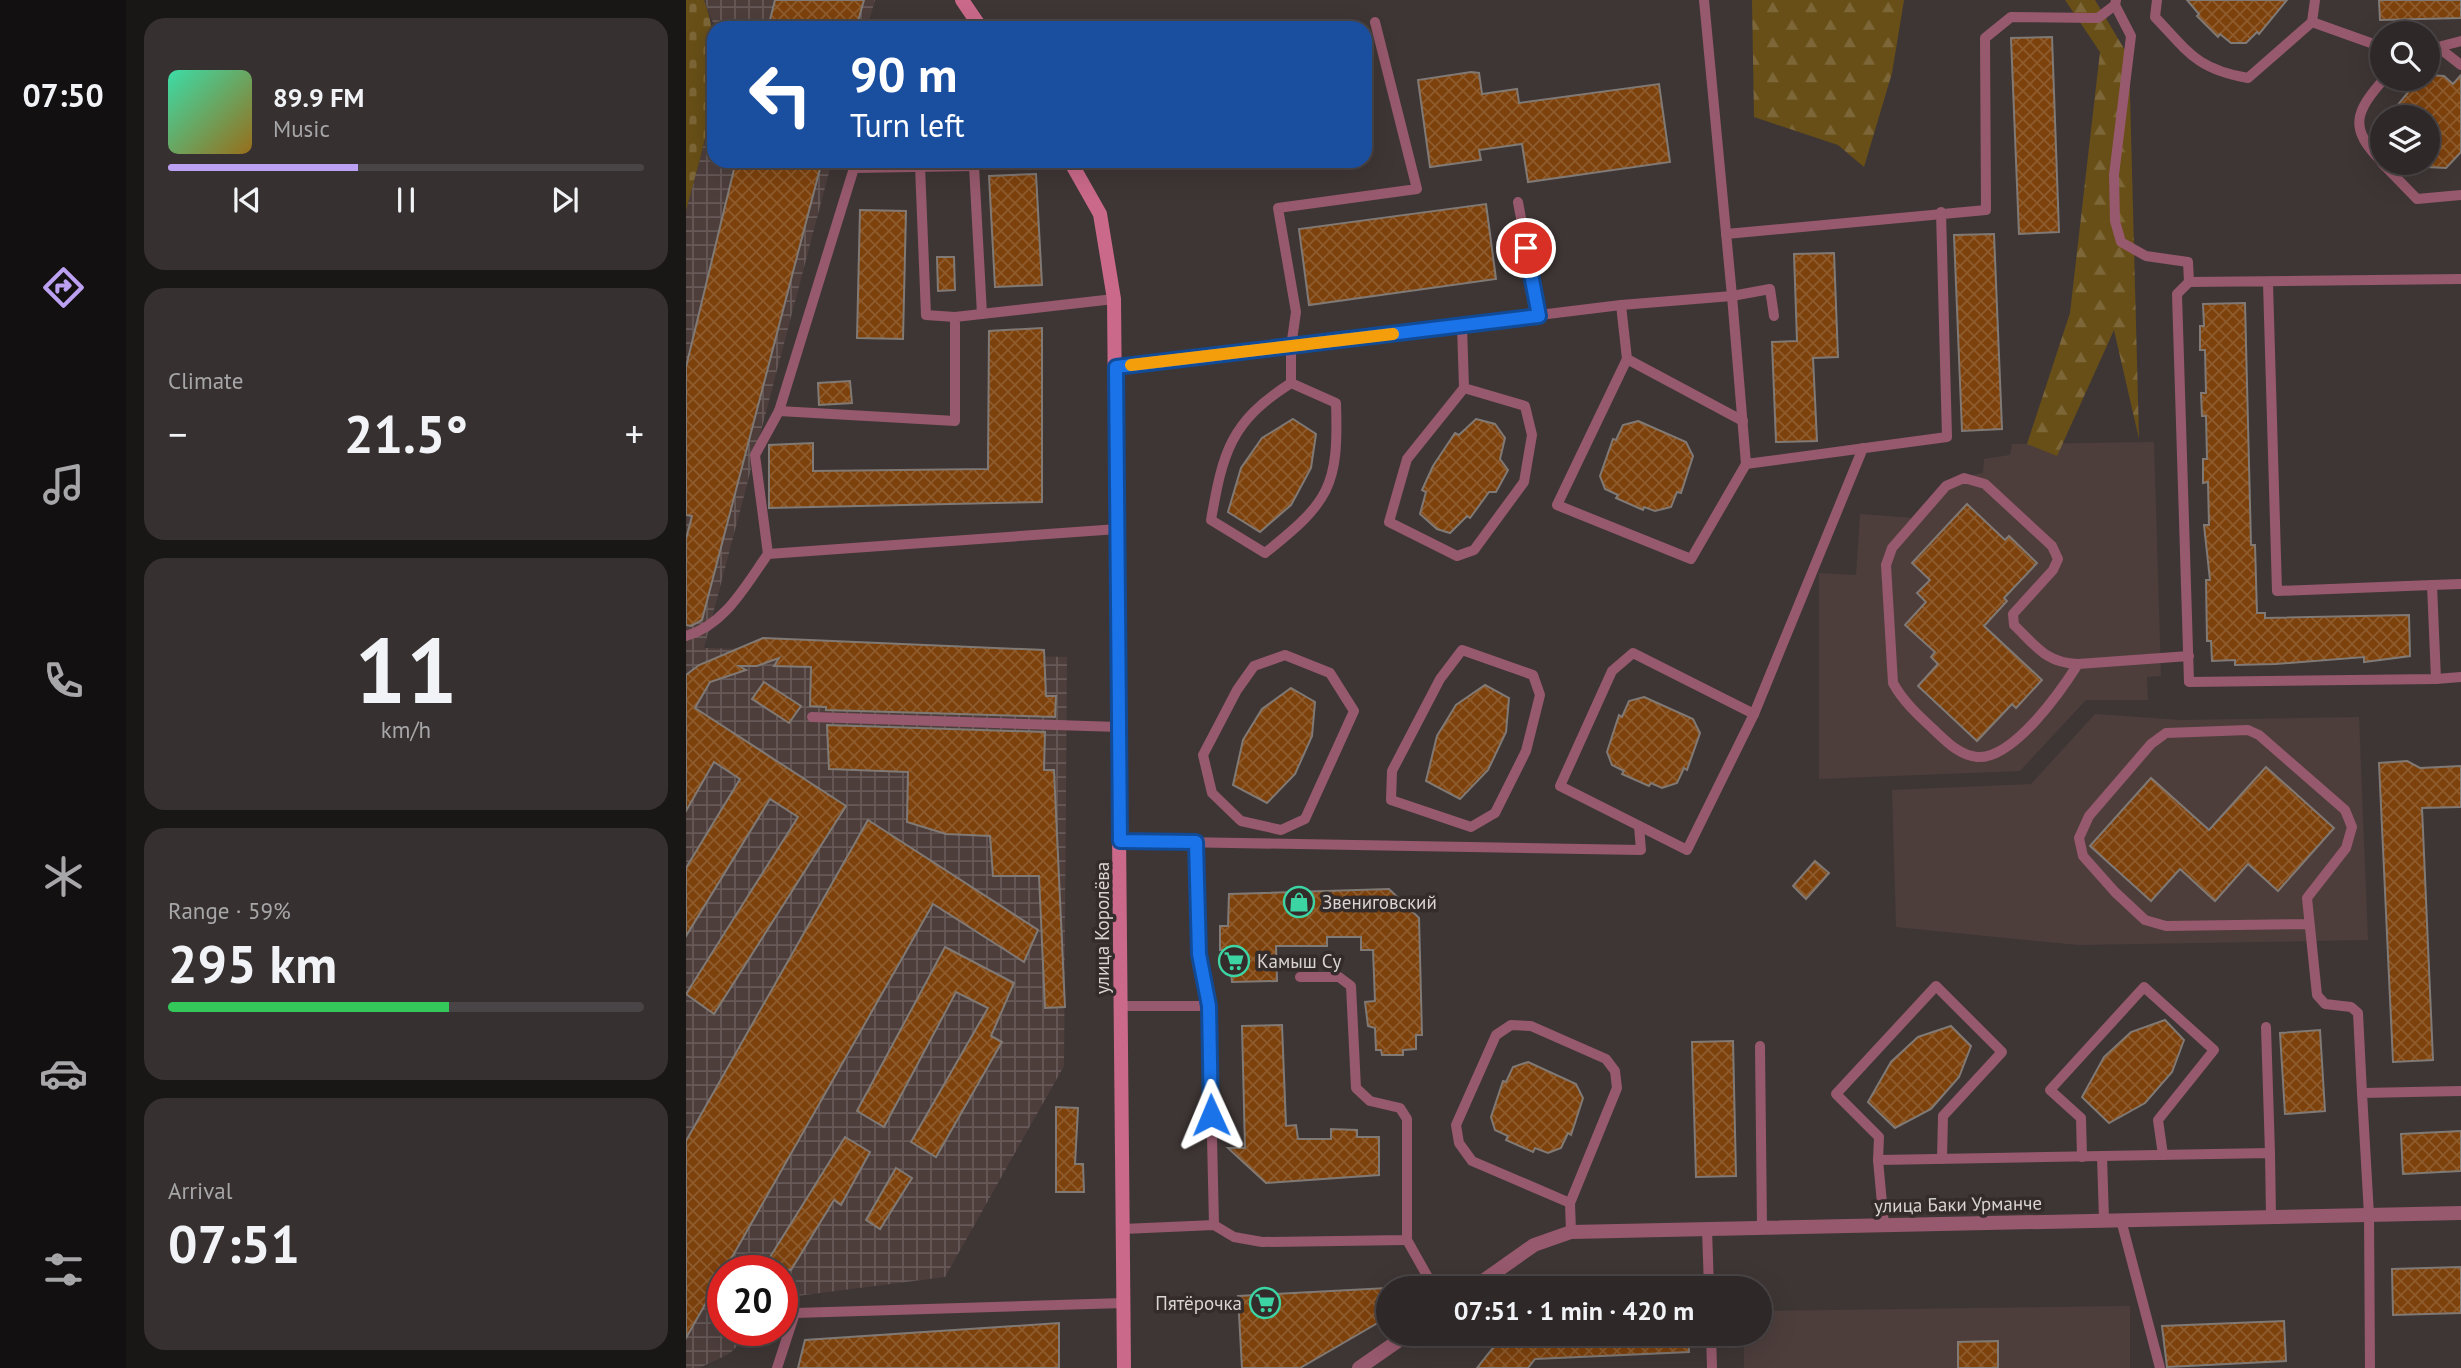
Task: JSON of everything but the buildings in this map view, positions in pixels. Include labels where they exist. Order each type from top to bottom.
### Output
[{"type":"street","points":[[962,0],[976,21]]},
{"type":"street","name":"улица Королёва","points":[[1074,168],[1100,214],[1114,299],[1124,1368]]},
{"type":"street","name":"улица Баки Урманче","points":[[1490,1276],[1534,1245],[1571,1232],[2461,1213]]},
{"type":"street","points":[[1359,1368],[1391,1346]]},
{"type":"lane","points":[[1621,305],[1627,359],[1557,505],[1691,559],[1746,464],[1704,0]]},
{"type":"lane","points":[[2157,0],[2155,17],[2198,63],[2223,73],[2248,78],[2312,22],[2315,0]]},
{"type":"lane","points":[[1726,233],[1986,210],[1984,38],[2011,17],[2098,18],[2116,3],[2131,36],[2114,175],[2115,221],[2121,242],[2146,256],[2188,262],[2189,282]]},
{"type":"lane","points":[[1292,383],[1291,347],[1296,312],[1278,208],[1417,189],[1375,22]]},
{"type":"lane","points":[[2312,22],[2370,43]]},
{"type":"lane","points":[[2440,44],[2461,41]]},
{"type":"lane","points":[[2440,51],[2461,65]]},
{"type":"lane","points":[[2370,150],[2365,145],[2358,124],[2362,105],[2374,91]]},
{"type":"lane","points":[[686,636],[699,632],[728,611],[768,554],[755,454],[779,411],[854,168]]},
{"type":"lane","points":[[920,168],[926,315],[955,317],[1114,299]]},
{"type":"lane","points":[[978,168],[982,314]]},
{"type":"lane","points":[[2395,175],[2417,198],[2461,195]]},
{"type":"lane","points":[[1518,202],[1539,316]]},
{"type":"lane","points":[[1746,464],[1947,438],[1941,212]]},
{"type":"lane","points":[[2461,279],[2189,282],[2177,294],[2189,682],[2461,677]]},
{"type":"lane","points":[[2267,283],[2277,591],[2461,584]]},
{"type":"lane","points":[[1116,367],[1621,305],[1732,296],[1770,289],[1774,316]]},
{"type":"lane","points":[[779,411],[955,421],[955,317]]},
{"type":"lane","points":[[1462,326],[1464,388],[1408,459],[1389,522],[1457,556],[1474,550],[1524,482],[1532,435],[1525,406],[1464,388]]},
{"type":"lane","points":[[1627,359],[1743,421]]},
{"type":"lane","points":[[1292,383],[1336,403],[1337,439],[1330,486],[1308,519],[1265,553],[1211,520],[1220,467],[1236,431],[1263,401],[1292,383]]},
{"type":"lane","points":[[1754,714],[1633,653],[1612,671],[1560,786],[1686,850],[1754,714],[1863,448]]},
{"type":"lane","points":[[2078,664],[2063,688],[2010,746],[1991,755],[1976,757],[1955,749],[1901,698],[1893,683],[1886,565],[1892,548],[1946,486],[1964,478],[1985,484],[2052,546],[2058,559],[2053,570],[2013,614],[2014,625],[2048,657],[2059,663],[2078,664],[2189,656]]},
{"type":"lane","points":[[768,554],[1118,530]]},
{"type":"lane","points":[[2432,585],[2436,679]]},
{"type":"lane","points":[[1462,649],[1532,675],[1541,695],[1526,751],[1495,813],[1471,827],[1391,800],[1392,771],[1440,679],[1462,649]]},
{"type":"lane","points":[[1275,844],[1281,830],[1305,819],[1354,711],[1330,673],[1285,654],[1254,666],[1237,690],[1203,755],[1212,793],[1241,821],[1281,830]]},
{"type":"lane","points":[[812,718],[1119,727]]},
{"type":"lane","points":[[2309,925],[2166,926],[2146,920],[2115,892],[2083,856],[2079,838],[2089,816],[2151,744],[2166,733],[2248,730],[2259,735],[2344,810],[2352,827],[2346,848],[2307,898],[2317,995],[2325,1004],[2351,1007],[2358,1013],[2369,1215],[2370,1368]]},
{"type":"lane","points":[[1120,841],[1642,850],[1639,826]]},
{"type":"lane","points":[[1468,848],[1471,827]]},
{"type":"lane","points":[[1196,842],[1199,954],[1209,1006],[1214,1224]]},
{"type":"lane","points":[[1300,977],[1339,976],[1352,986],[1356,1088],[1370,1101],[1400,1108],[1407,1119],[1407,1240],[1427,1276]]},
{"type":"lane","points":[[1884,1225],[1878,1160],[1880,1137],[1836,1094],[1936,986],[2002,1052],[1942,1116],[1942,1159]]},
{"type":"lane","points":[[2082,1157],[2081,1118],[2050,1090],[2144,987],[2214,1050],[2158,1120],[2163,1155]]},
{"type":"lane","points":[[1121,1006],[1209,1006]]},
{"type":"lane","points":[[1570,1203],[1472,1161],[1459,1143],[1456,1125],[1496,1035],[1511,1025],[1531,1026],[1606,1059],[1615,1071],[1617,1088],[1570,1203],[1571,1232]]},
{"type":"lane","points":[[2266,1027],[2271,1217]]},
{"type":"lane","points":[[1760,1046],[1762,1228]]},
{"type":"lane","points":[[2362,1093],[2461,1091]]},
{"type":"lane","points":[[1878,1160],[2270,1153]]},
{"type":"lane","points":[[2102,1156],[2104,1220]]},
{"type":"lane","points":[[2121,1220],[2160,1368]]},
{"type":"lane","points":[[1123,1229],[1214,1224],[1234,1237],[1262,1242],[1407,1240]]},
{"type":"lane","points":[[1707,1229],[1709,1276]]},
{"type":"lane","points":[[777,1368],[795,1312],[1124,1303]]},
{"type":"lane","points":[[1711,1346],[1712,1368]]},
{"type":"shaded area","points":[[704,0],[875,0],[869,21],[712,21]]},
{"type":"shaded area","points":[[707,132],[707,168],[830,168],[704,648],[1067,657],[1064,1066],[945,1277],[798,1296],[798,1255],[707,1255],[707,1346],[737,1346],[729,1354],[699,1368],[686,1368],[686,211]]},
{"type":"shaded area","points":[[2154,442],[2161,676],[2147,677],[2148,700],[2086,700],[2020,771],[1819,779],[1819,573],[1856,575],[1860,514],[1914,518],[1945,480],[1983,473],[1984,459],[2010,455],[2012,444]]},
{"type":"shaded area","points":[[2095,714],[2181,720],[2359,717],[2368,940],[2078,945],[1896,927],[1892,790],[2031,784]]},
{"type":"shaded area","points":[[2130,1306],[2130,1368],[1744,1368],[1744,1346],[1772,1346],[1772,1311]]},
{"type":"green space","points":[[686,0],[704,0],[710,21],[707,21],[707,128],[686,211]]},
{"type":"green space","points":[[1752,0],[1904,0],[1892,73],[1864,167],[1838,145],[1754,117]]},
{"type":"green space","points":[[2065,0],[2095,0],[2129,57],[2139,439],[2114,330],[2057,456],[2027,444],[2070,313],[2100,52]]},
{"type":"slow traffic","points":[[1131,365],[1393,334]]},
{"type":"place","name":"Звениговский","points":[[1299,902]]},
{"type":"place","name":"Камыш Су","points":[[1234,961]]},
{"type":"place","name":"Пятёрочка","points":[[1265,1303]]},
{"type":"route","points":[[1211,1115],[1209,1006],[1199,954],[1196,842],[1120,841],[1116,367],[1539,316],[1526,248]]}]
